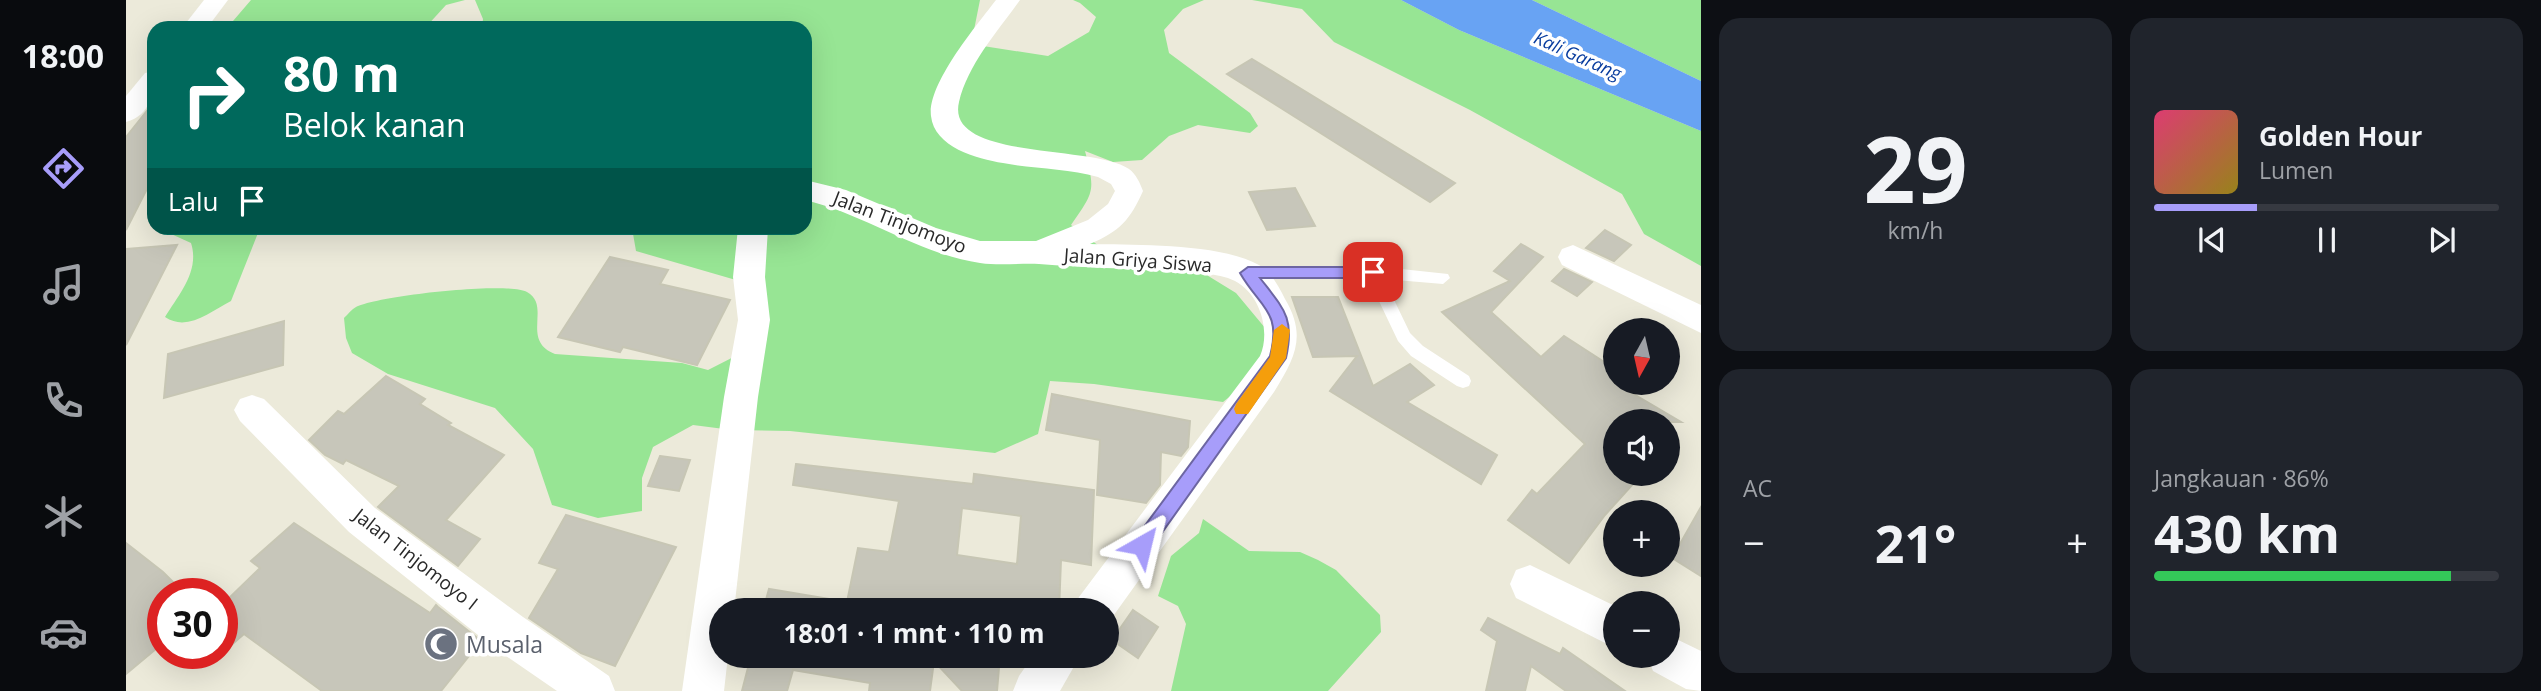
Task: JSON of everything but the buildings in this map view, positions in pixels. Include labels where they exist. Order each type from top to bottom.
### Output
[{"type":"street","points":[[200,21],[216,0]]},
{"type":"street","name":"Jalan Tinjomoyo","points":[[812,192],[836,197],[926,236],[980,252],[1038,253],[1099,228],[1119,211],[1129,191],[1121,177],[1102,168],[988,152],[965,142],[950,130],[944,115],[952,88],[982,34],[1008,0]]},
{"type":"street","points":[[126,113],[147,88]]},
{"type":"street","points":[[703,691],[717,602],[741,397],[754,320],[749,276],[752,235]]},
{"type":"street","name":"Jalan Griya Siswa","points":[[1038,253],[1194,261],[1248,273]]},
{"type":"street","points":[[1573,257],[1701,320]]},
{"type":"street","points":[[1103,598],[1278,358],[1283,335],[1278,312],[1248,273]]},
{"type":"street","name":"Jalan Tinjomoyo I","points":[[252,410],[362,520],[508,632],[594,691]]},
{"type":"street","points":[[1530,583],[1603,622]]},
{"type":"street","points":[[1034,691],[1050,668]]},
{"type":"lane","points":[[1373,272],[1404,337],[1417,351],[1463,381]]},
{"type":"lane","points":[[1248,273],[1373,272],[1443,278]]},
{"type":"green space","points":[[251,0],[465,0],[446,5],[431,21],[233,21]]},
{"type":"green space","points":[[475,0],[980,0],[973,35],[983,46],[1048,56],[1089,32],[1096,17],[1073,0],[1204,0],[1183,9],[1164,30],[1169,53],[1250,113],[1258,126],[1250,133],[1198,125],[1169,136],[1142,160],[1113,162],[1085,151],[1091,190],[1085,205],[1071,225],[1107,252],[1192,266],[1236,293],[1285,352],[1223,402],[1094,384],[1050,381],[1038,434],[995,453],[790,431],[732,430],[693,425],[653,447],[642,478],[642,511],[598,518],[552,505],[533,449],[495,408],[388,374],[352,353],[346,338],[344,318],[356,307],[388,298],[469,289],[515,289],[527,292],[534,298],[539,340],[555,354],[682,363],[708,370],[767,340],[760,287],[636,251],[633,235],[812,235],[812,21],[483,19]]},
{"type":"green space","points":[[1252,0],[1401,0],[1459,30],[1701,131],[1701,266],[1644,234],[1622,194],[1470,110],[1334,42],[1302,9]]},
{"type":"green space","points":[[1532,0],[1701,0],[1701,81]]},
{"type":"green space","points":[[173,235],[257,235],[231,301],[198,319],[173,321],[165,317],[187,282],[193,263],[191,243]]},
{"type":"green space","points":[[1203,519],[1249,551],[1300,552],[1318,560],[1336,570],[1380,615],[1381,632],[1328,691],[1171,691],[1186,624],[1178,606],[1158,596],[1171,556],[1199,533]]},
{"type":"water","name":"Kali Garang","points":[[1401,0],[1532,0],[1701,81],[1701,131],[1459,30]]},
{"type":"slow traffic","points":[[1242,409],[1278,358],[1282,330]]},
{"type":"place","name":"Musala","points":[[441,644]]},
{"type":"route","points":[[1142,545],[1278,358],[1283,335],[1278,312],[1248,273],[1373,272]]}]
